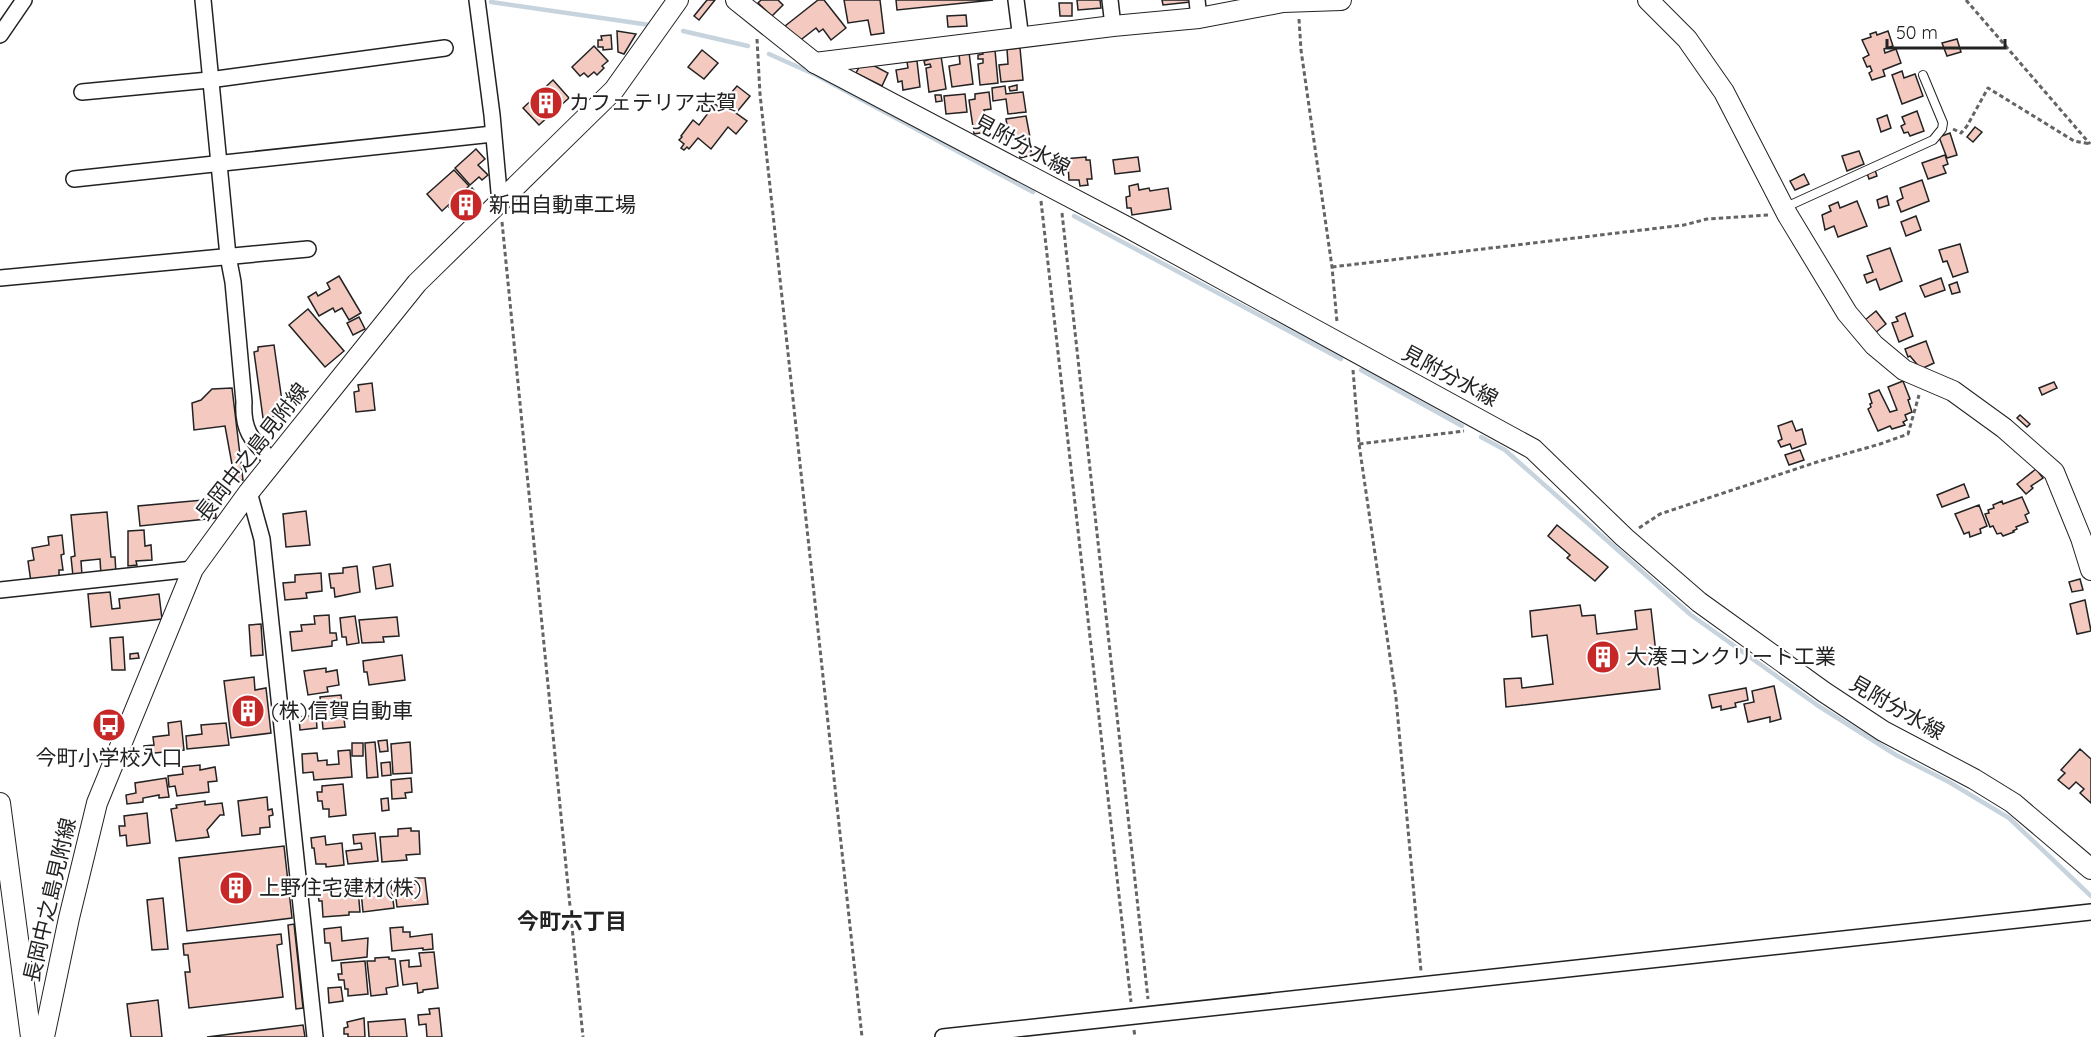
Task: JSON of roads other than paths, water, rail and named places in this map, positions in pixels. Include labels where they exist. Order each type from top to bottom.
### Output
[{"type":"main road","name":"長岡中之島見附線","points":[[44,1037],[97,802],[194,569],[249,492],[417,283],[614,90],[678,0]]},
{"type":"main road","name":"見附分水線","points":[[736,0],[815,63],[1060,192],[1533,448],[1624,537],[1699,602],[1776,659],[1883,731],[1974,778],[2013,803],[2091,869]]},
{"type":"main road","points":[[815,63],[1021,39],[1113,26],[1198,9],[1288,1],[1341,0]]},
{"type":"main road","points":[[1648,0],[1687,39],[1724,92],[1786,211],[1847,313],[1874,345],[1904,370],[1953,391],[2004,428],[2054,472],[2081,538],[2091,570]]},
{"type":"main road","points":[[0,802],[4,874],[31,1037]]},
{"type":"street","points":[[0,35],[24,0]]},
{"type":"street","points":[[202,0],[228,256],[233,282],[244,402],[243,420],[255,443],[273,462]]},
{"type":"street","points":[[477,0],[492,115],[500,203]]},
{"type":"street","points":[[1016,0],[1021,39]]},
{"type":"street","points":[[1110,0],[1113,26]]},
{"type":"street","points":[[82,93],[209,80],[445,48]]},
{"type":"street","points":[[74,178],[493,134]]},
{"type":"street","points":[[0,278],[308,249]]},
{"type":"street","points":[[249,492],[262,540],[315,1037]]},
{"type":"street","points":[[0,590],[194,569]]},
{"type":"street","points":[[943,1037],[2091,912]]},
{"type":"lane","points":[[1786,211],[1933,140],[1944,123],[1923,75]]},
{"type":"waterway","points":[[491,2],[650,25]]},
{"type":"waterway","points":[[683,31],[748,46]]},
{"type":"waterway","points":[[769,54],[816,75],[1033,192]]},
{"type":"waterway","points":[[1074,216],[1341,359]]},
{"type":"waterway","points":[[1361,370],[1462,426]]},
{"type":"waterway","points":[[1481,437],[1505,450],[1691,615],[1817,705],[1896,755],[1949,782],[2009,818],[2091,896]]},
{"type":"place","name":"カフェテリア志賀","points":[[546,103]]},
{"type":"place","name":"新田自動車工場","points":[[466,205]]},
{"type":"place","name":"大湊コンクリート工業","points":[[1603,657]]},
{"type":"place","name":"(株)信賀自動車","points":[[248,711]]},
{"type":"place","name":"今町小学校入口","points":[[109,725]]},
{"type":"place","name":"上野住宅建材(株)","points":[[236,888]]},
{"type":"district","name":"今町六丁目","points":[[572,921]]}]
